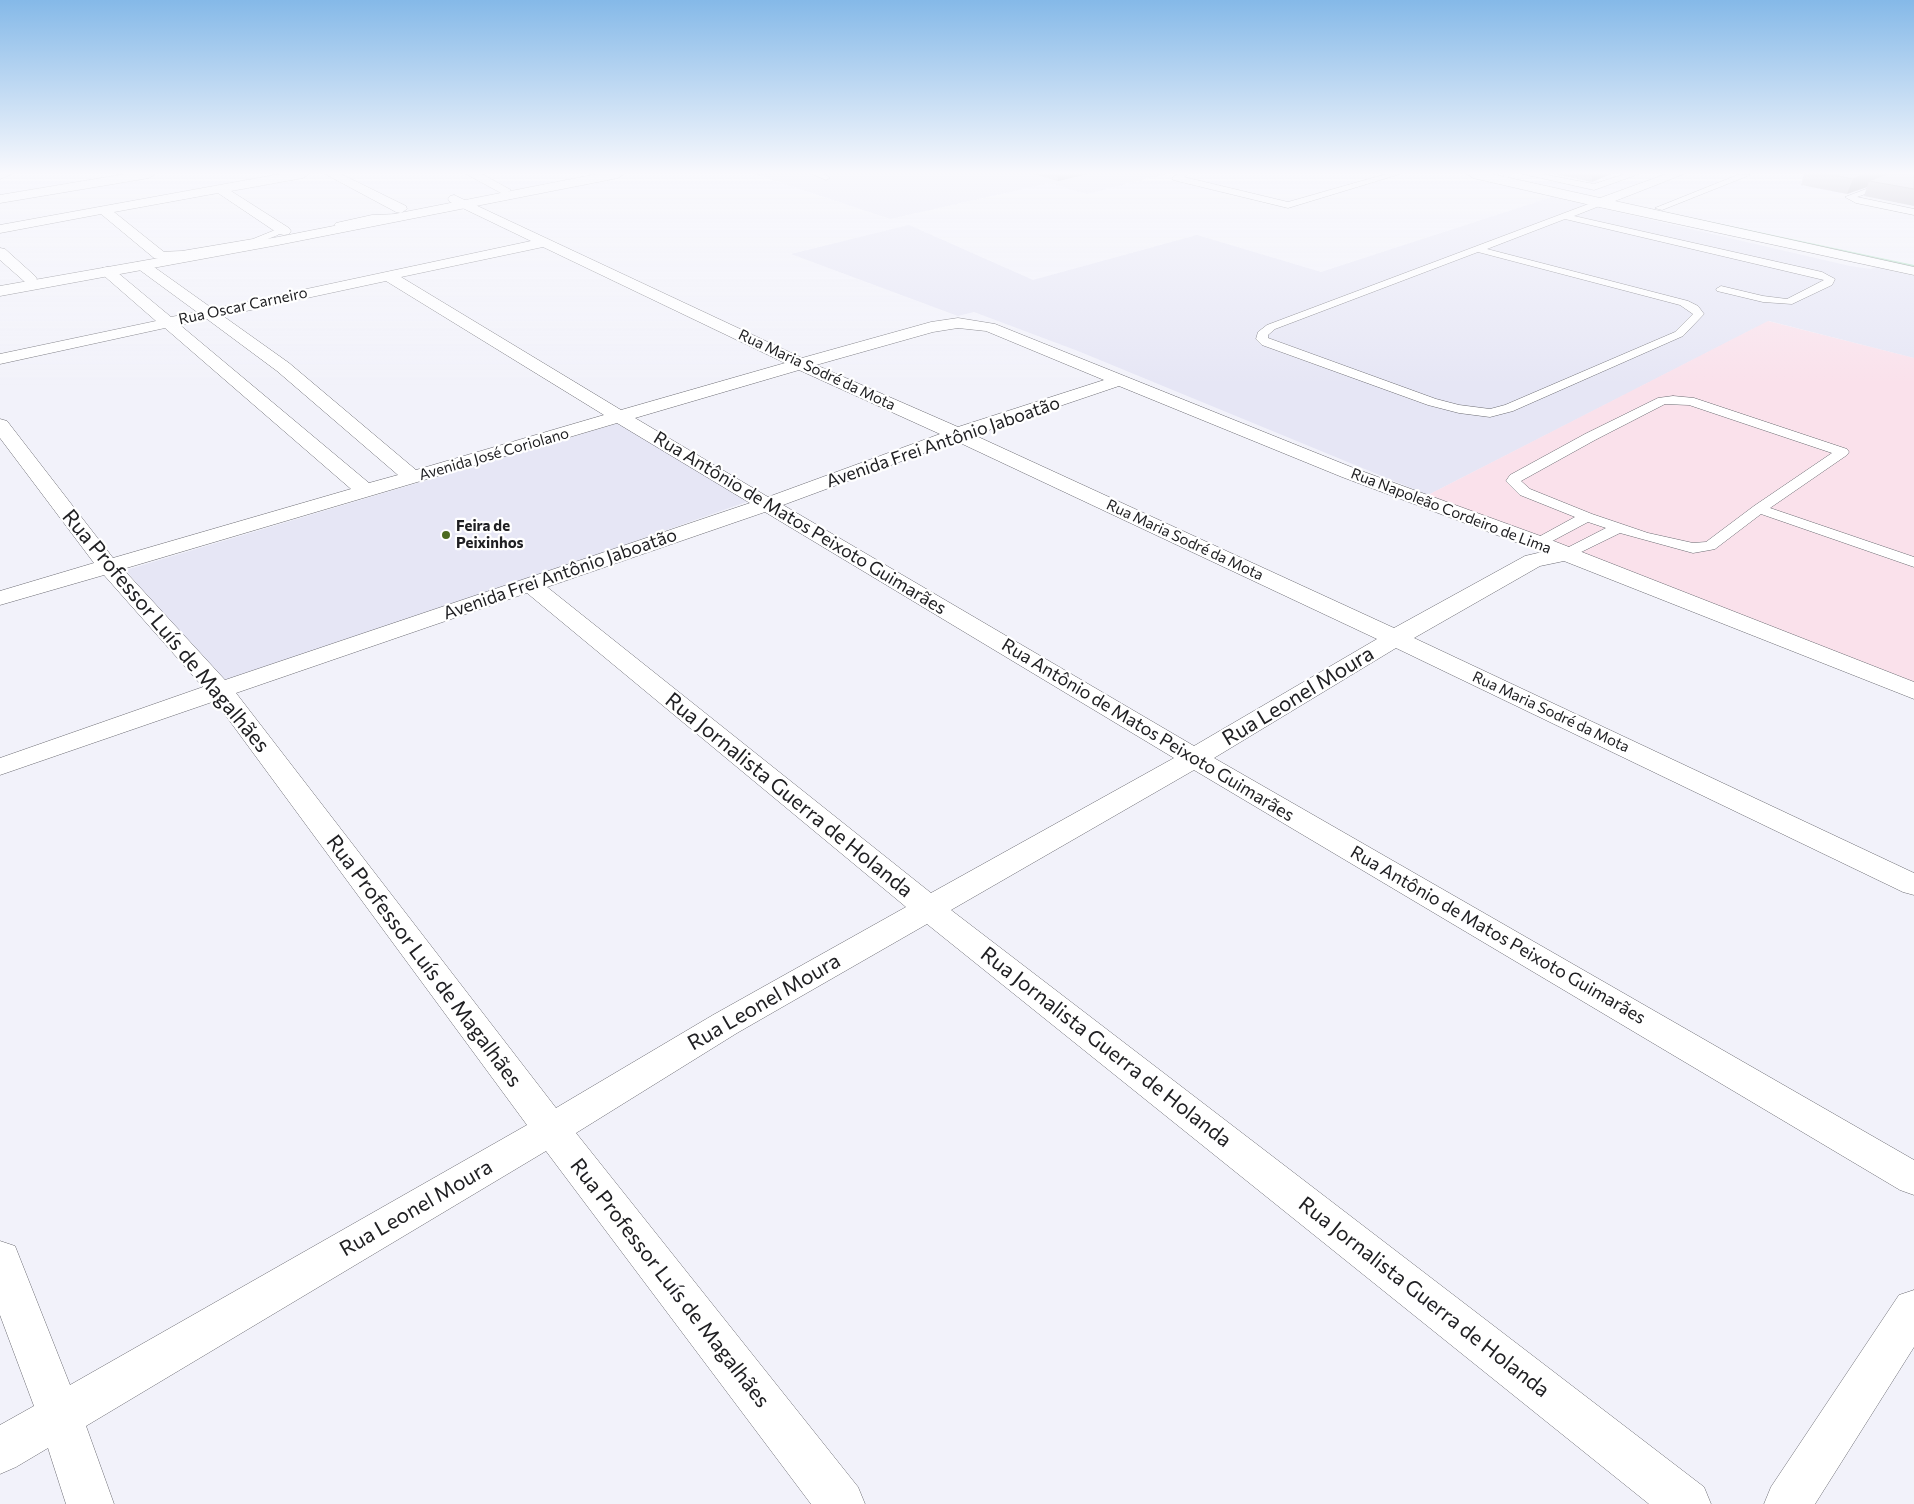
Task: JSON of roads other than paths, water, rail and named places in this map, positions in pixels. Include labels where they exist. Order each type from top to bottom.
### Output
[{"type":"street","points":[[146,244],[159,255]]},
{"type":"street","points":[[0,285],[224,244]]},
{"type":"street","points":[[0,291],[236,244]]},
{"type":"street","name":"Rua Oscar Carneiro","points":[[0,359],[535,244]]},
{"type":"street","name":"Rua Maria Sodré da Mota","points":[[550,244],[800,364],[957,434],[1395,638],[1914,885]]},
{"type":"street","points":[[1796,244],[1914,271]]},
{"type":"street","points":[[1827,244],[1914,263]]},
{"type":"street","points":[[0,252],[30,279]]},
{"type":"street","points":[[142,264],[283,368],[412,477]]},
{"type":"street","points":[[107,271],[169,322],[247,376],[293,430],[366,491]]},
{"type":"street","name":"Rua Antônio de Matos Peixoto Guimarães","points":[[387,275],[622,418],[1194,758],[1914,1178]]},
{"type":"street","name":"Avenida José Coriolano","points":[[0,598],[930,327],[958,323],[989,328]]},
{"type":"street","name":"Rua Napoleão Cordeiro de Lima","points":[[989,328],[1350,473],[1535,552]]},
{"type":"street","points":[[247,376],[283,368]]},
{"type":"street","name":"Avenida Frei Antônio Jaboatão","points":[[0,767],[220,690],[768,504],[957,434],[1120,380]]},
{"type":"street","points":[[293,430],[343,418]]},
{"type":"street","name":"Rua Professor Luís de Magalhães","points":[[0,425],[108,566],[220,690],[551,1129],[841,1504]]},
{"type":"street","name":"Rua Leonel Moura","points":[[0,1451],[551,1129],[725,1024],[1194,758],[1535,552],[1566,554]]},
{"type":"street","name":"Rua Napoleão Cordeiro de Lima","points":[[1566,554],[1914,691]]},
{"type":"street","name":"Rua Jornalista Guerra de Holanda","points":[[530,584],[928,908],[1687,1504]]},
{"type":"street","points":[[0,1259],[60,1416],[90,1504]]},
{"type":"street","points":[[1788,1504],[1914,1309]]},
{"type":"lane","points":[[1478,249],[1684,302],[1694,308],[1699,314],[1679,334],[1509,408],[1490,413],[1472,412],[1432,402],[1266,343],[1262,339],[1262,334],[1271,327],[1491,244]]},
{"type":"lane","points":[[1687,244],[1830,278],[1828,283],[1788,302],[1763,299],[1721,289]]},
{"type":"lane","points":[[1662,401],[1690,401],[1842,452],[1759,509],[1710,546],[1693,548],[1671,544],[1587,517],[1525,492],[1513,482],[1515,478],[1662,401]]},
{"type":"lane","points":[[1759,509],[1914,562]]},
{"type":"lane","points":[[1535,552],[1587,517]]},
{"type":"lane","points":[[1566,554],[1618,528]]},
{"type":"place","name":"Feira de Peixinhos","points":[[446,535]]}]
